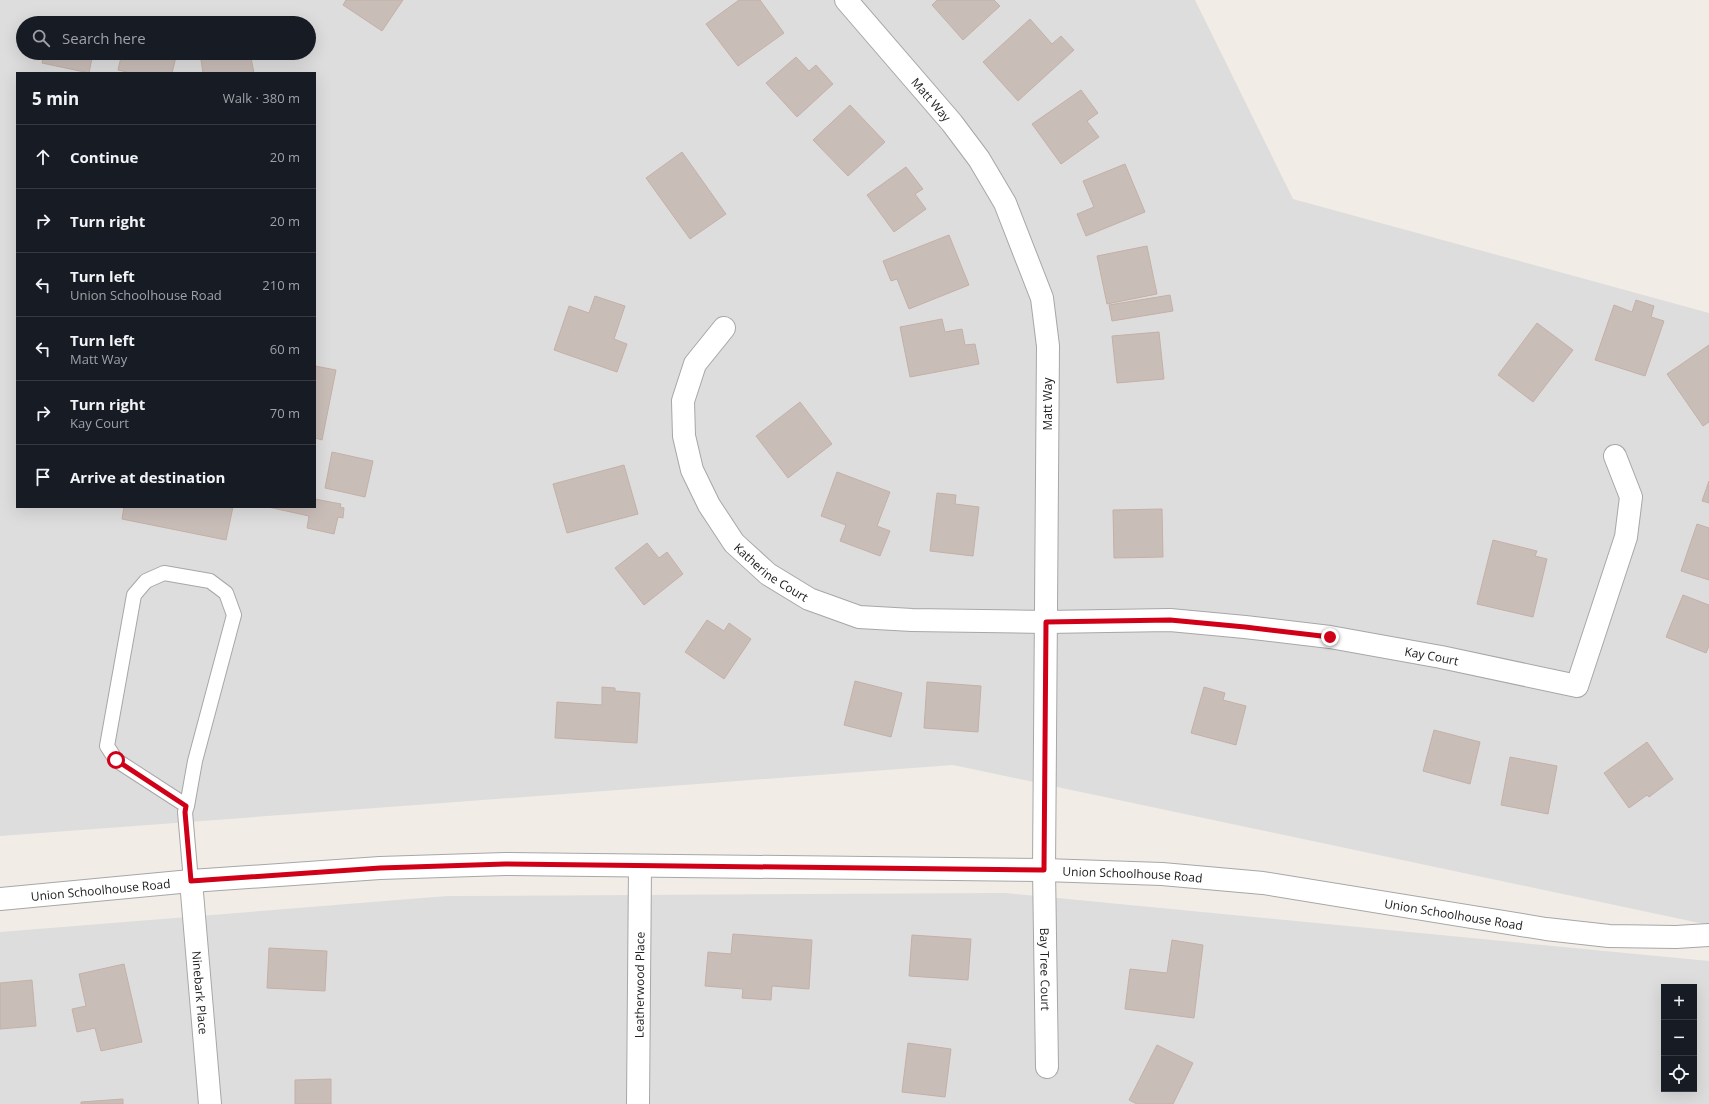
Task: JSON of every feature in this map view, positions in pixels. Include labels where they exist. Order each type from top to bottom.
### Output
[{"type":"street","name":"Matt Way","points":[[846,0],[952,123],[978,159],[1005,203],[1042,298],[1048,346],[1044,870]]},
{"type":"street","name":"Katherine Court","points":[[724,328],[695,364],[683,401],[684,436],[692,470],[709,505],[734,543],[768,574],[809,599],[859,617],[912,620],[1046,622]]},
{"type":"street","name":"Kay Court","points":[[1046,622],[1170,620],[1330,637],[1433,655],[1577,686],[1626,537],[1630,497],[1615,456]]},
{"type":"street","name":"Union Schoolhouse Road","points":[[0,899],[191,881],[380,868],[505,864],[1044,870],[1162,874],[1263,883],[1546,929],[1609,936],[1676,937],[1709,935]]},
{"type":"street","name":"Leatherwood Place","points":[[638,1104],[640,866]]},
{"type":"street","name":"Bay Tree Court","points":[[1044,870],[1047,1067]]},
{"type":"street","name":"Ninebark Place","points":[[191,881],[210,1104]]},
{"type":"lane","points":[[186,806],[116,760],[107,746],[134,595],[146,581],[164,573],[210,581],[226,593],[234,614],[195,761],[185,812],[191,881]]},
{"type":"shaded area","points":[[0,0],[1195,0],[1293,199],[1709,313],[1709,925],[953,765],[0,836]]},
{"type":"shaded area","points":[[1005,893],[1709,961],[1709,1104],[0,1104],[0,932],[447,896]]},
{"type":"building","points":[[346,0],[403,0],[382,31],[343,5]]},
{"type":"building","points":[[739,0],[760,0],[784,33],[738,66],[706,24]]},
{"type":"building","points":[[937,0],[994,0],[1000,6],[963,40],[932,5]]},
{"type":"building","points":[[1030,19],[1052,44],[1061,36],[1074,50],[1018,101],[983,62]]},
{"type":"building","points":[[796,57],[809,71],[816,65],[833,84],[797,117],[766,83]]},
{"type":"building","points":[[43,60],[92,60],[89,72],[42,63]]},
{"type":"building","points":[[120,60],[175,60],[172,72],[127,72],[118,70]]},
{"type":"building","points":[[201,60],[251,60],[254,72],[203,72]]},
{"type":"building","points":[[1081,90],[1098,113],[1087,121],[1099,137],[1061,164],[1032,124]]},
{"type":"building","points":[[850,105],[885,142],[848,176],[813,140]]},
{"type":"building","points":[[682,152],[726,214],[690,239],[646,178]]},
{"type":"building","points":[[1125,164],[1145,212],[1086,236],[1077,214],[1094,207],[1083,181]]},
{"type":"building","points":[[906,167],[923,189],[915,194],[926,209],[894,232],[867,195]]},
{"type":"building","points":[[949,235],[969,285],[909,309],[897,279],[891,281],[883,261]]},
{"type":"building","points":[[1147,246],[1157,294],[1107,304],[1097,256]]},
{"type":"building","points":[[1170,295],[1173,311],[1112,321],[1109,305]]},
{"type":"building","points":[[595,296],[625,306],[614,339],[627,344],[617,372],[554,350],[569,306],[589,313]]},
{"type":"building","points":[[1636,300],[1654,306],[1651,317],[1664,321],[1645,376],[1595,360],[1614,305],[1632,312]]},
{"type":"building","points":[[942,319],[945,332],[962,329],[965,345],[975,344],[979,364],[910,377],[900,327]]},
{"type":"building","points":[[1537,323],[1573,350],[1533,402],[1498,375]]},
{"type":"building","points":[[1159,332],[1164,379],[1117,383],[1112,336]]},
{"type":"building","points":[[1709,345],[1709,422],[1703,426],[1667,374]]},
{"type":"building","points":[[316,366],[336,370],[322,440],[316,438]]},
{"type":"building","points":[[800,402],[832,444],[788,478],[756,436]]},
{"type":"building","points":[[332,452],[373,461],[365,497],[325,488]]},
{"type":"building","points":[[624,465],[638,514],[567,533],[553,484]]},
{"type":"building","points":[[837,472],[890,492],[877,526],[890,531],[880,556],[840,541],[846,525],[821,516]]},
{"type":"building","points":[[1709,481],[1709,503],[1702,501]]},
{"type":"building","points":[[937,493],[956,495],[955,504],[979,507],[973,556],[930,551]]},
{"type":"building","points":[[316,499],[341,504],[340,507],[344,508],[343,518],[338,517],[334,534],[307,528],[309,516],[273,508],[316,508]]},
{"type":"building","points":[[124,508],[233,508],[226,540],[122,519]]},
{"type":"building","points":[[1162,509],[1163,557],[1114,558],[1113,510]]},
{"type":"building","points":[[1697,524],[1709,528],[1709,580],[1681,571]]},
{"type":"building","points":[[1493,540],[1537,551],[1535,556],[1547,559],[1533,617],[1477,604]]},
{"type":"building","points":[[647,543],[659,558],[667,552],[683,574],[644,605],[615,568]]},
{"type":"building","points":[[1683,595],[1709,605],[1709,646],[1706,653],[1666,637]]},
{"type":"building","points":[[707,620],[724,631],[729,623],[751,639],[724,679],[685,652]]},
{"type":"building","points":[[855,681],[902,693],[891,737],[844,725]]},
{"type":"building","points":[[927,682],[981,686],[978,732],[924,728]]},
{"type":"building","points":[[602,687],[615,688],[615,691],[640,693],[637,743],[555,738],[557,702],[602,705]]},
{"type":"building","points":[[1204,687],[1225,693],[1223,700],[1246,706],[1236,745],[1191,733]]},
{"type":"building","points":[[1434,730],[1480,742],[1470,784],[1423,771]]},
{"type":"building","points":[[1647,742],[1673,779],[1649,797],[1647,795],[1629,808],[1604,773]]},
{"type":"building","points":[[1510,757],[1557,766],[1548,814],[1501,805]]},
{"type":"building","points":[[733,934],[812,940],[809,989],[772,986],[771,1000],[742,998],[743,989],[705,986],[708,952],[731,954]]},
{"type":"building","points":[[912,935],[971,939],[968,980],[909,976]]},
{"type":"building","points":[[1172,940],[1203,945],[1194,1018],[1125,1009],[1130,969],[1167,973]]},
{"type":"building","points":[[269,948],[327,951],[325,991],[267,988]]},
{"type":"building","points":[[124,964],[142,1042],[101,1051],[95,1028],[77,1032],[72,1009],[86,1006],[79,974]]},
{"type":"building","points":[[32,980],[36,1026],[0,1029],[0,983]]},
{"type":"building","points":[[908,1043],[951,1049],[945,1097],[902,1092]]},
{"type":"building","points":[[1157,1045],[1193,1063],[1173,1104],[1137,1104],[1129,1100]]},
{"type":"building","points":[[331,1079],[331,1104],[295,1104],[295,1080]]},
{"type":"building","points":[[123,1099],[123,1104],[81,1104],[81,1102]]},
{"type":"route","points":[[116,760],[186,806],[185,812],[191,881],[380,868],[505,864],[1044,870],[1046,622],[1170,620],[1330,637]]}]
